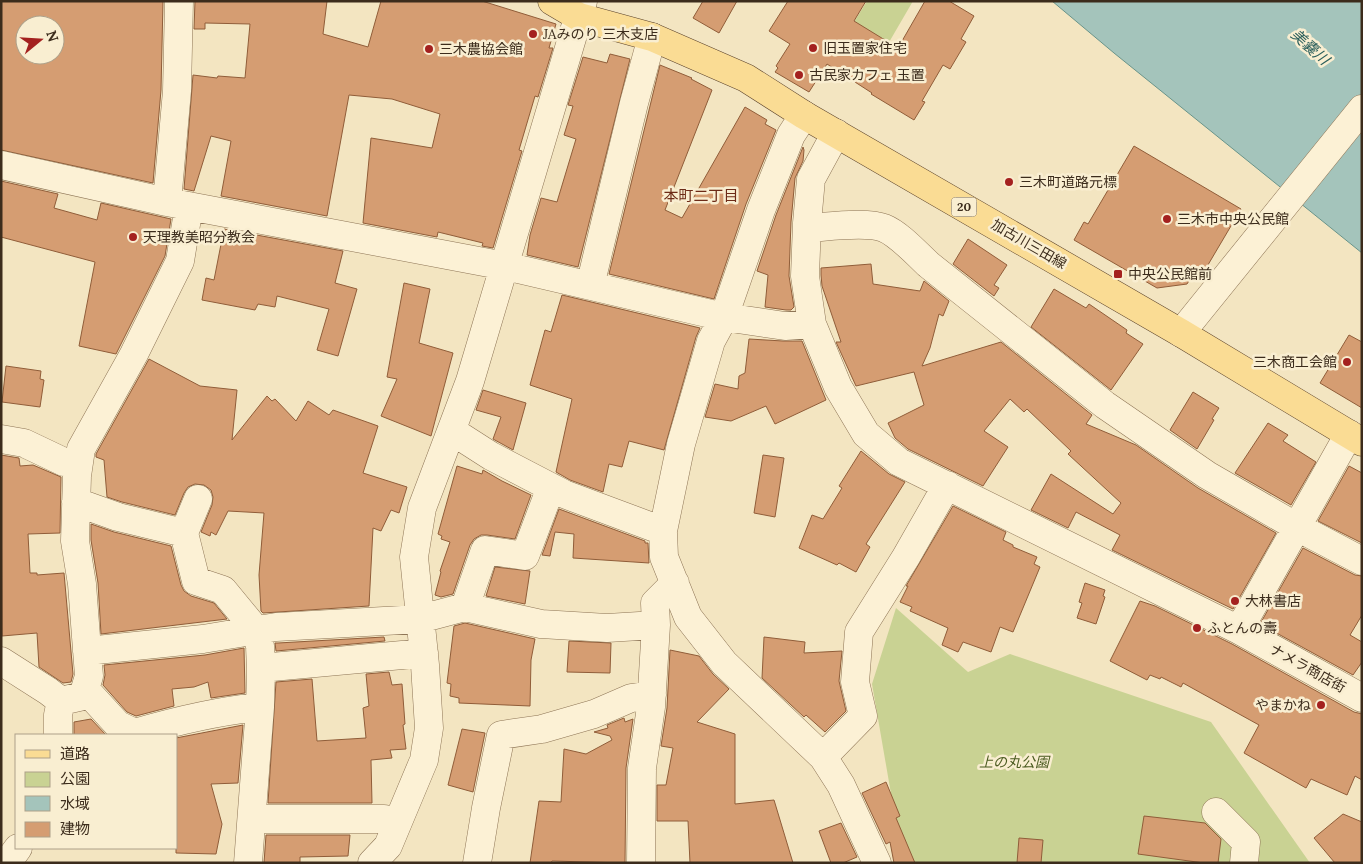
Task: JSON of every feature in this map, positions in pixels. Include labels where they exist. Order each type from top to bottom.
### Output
[{"type":"main road","name":"加古川三田線","points":[[552,1],[581,9],[652,37],[746,78],[804,114],[1181,332],[1355,438]]},
{"type":"street","points":[[58,734],[58,715],[88,676],[82,584],[75,541],[77,476],[82,449],[134,354],[180,261],[177,91],[179,1]]},
{"type":"street","points":[[372,863],[388,846],[424,760],[429,728],[424,653],[414,557],[422,508],[470,381],[581,9]]},
{"type":"street","points":[[590,286],[634,103],[652,37]]},
{"type":"street","points":[[1181,332],[1362,109]]},
{"type":"street","points":[[804,114],[791,135],[761,210],[724,316],[712,341],[700,376],[681,444],[663,532],[664,557],[688,617],[724,663],[823,757],[840,786],[877,863]]},
{"type":"street","name":"ナメラ商店街","points":[[836,132],[811,180],[806,276],[812,324],[838,387],[866,434],[899,462],[1239,630],[1362,698]]},
{"type":"street","points":[[1,166],[178,204],[505,266],[724,316],[785,326],[812,324]]},
{"type":"street","points":[[807,228],[867,225],[884,228],[911,247],[929,265],[1105,405],[1207,475],[1297,527],[1362,561]]},
{"type":"street","points":[[452,432],[491,456],[564,494],[663,532]]},
{"type":"street","points":[[1239,630],[1297,527],[1355,438]]},
{"type":"street","points":[[1,439],[24,443],[64,462],[80,462]]},
{"type":"street","points":[[823,757],[862,716],[854,682],[858,632],[906,557],[947,485]]},
{"type":"street","points":[[465,607],[485,550],[525,556],[551,487]]},
{"type":"street","points":[[198,499],[184,533],[196,581],[223,590],[256,630],[260,646],[260,707],[248,863]]},
{"type":"street","points":[[76,502],[118,517],[184,533]]},
{"type":"street","points":[[641,863],[642,768],[652,695],[656,603],[675,583]]},
{"type":"street","points":[[87,651],[203,639],[276,627],[420,619],[465,607],[541,624],[608,628],[656,625]]},
{"type":"street","points":[[338,623],[344,660]]},
{"type":"street","points":[[261,668],[424,653]]},
{"type":"street","points":[[1,661],[48,691],[73,695],[118,725],[135,733],[166,724],[232,710],[260,707]]},
{"type":"street","points":[[477,863],[501,735],[542,729],[594,714],[632,698],[652,695]]},
{"type":"street","points":[[1216,812],[1246,842],[1244,863]]},
{"type":"street","points":[[252,819],[384,819],[398,822]]},
{"type":"street","points":[[7,863],[17,849]]},
{"type":"green space","points":[[867,1],[913,1],[888,44],[854,22]]},
{"type":"green space","name":"上の丸公園","points":[[896,608],[968,672],[1010,654],[1211,722],[1310,863],[903,863],[872,684]]},
{"type":"water","name":"美嚢川","points":[[1052,1],[1362,1],[1362,253],[1114,53]]},
{"type":"building","points":[[1,1],[163,1],[161,90],[153,183],[1,150]]},
{"type":"building","points":[[195,1],[327,1],[323,34],[368,47],[381,1],[482,1],[556,24],[549,48],[553,48],[538,97],[535,96],[519,150],[522,151],[493,248],[482,246],[483,243],[438,232],[437,237],[363,223],[371,138],[432,148],[440,114],[392,99],[349,95],[327,216],[221,196],[231,141],[211,136],[194,191],[184,189],[193,75],[217,78],[218,76],[245,78],[250,24],[205,23],[205,29],[194,29]]},
{"type":"building","points":[[703,1],[737,1],[719,33],[693,18]]},
{"type":"building","points":[[788,1],[866,1],[854,21],[898,48],[925,1],[949,1],[974,16],[961,39],[966,42],[950,69],[943,65],[922,101],[925,102],[914,120],[827,64],[809,92],[775,72],[778,68],[776,66],[790,44],[769,31]]},
{"type":"building","points":[[610,54],[630,59],[578,267],[527,255],[530,235],[541,198],[557,202],[576,139],[564,135],[573,106],[568,105],[583,57],[607,63]]},
{"type":"building","points":[[660,65],[692,78],[712,90],[665,210],[682,218],[745,107],[767,120],[765,124],[776,130],[746,204],[714,299],[609,274]]},
{"type":"building","name":"三木市中央公民館","points":[[1134,146],[1241,209],[1202,275],[1195,271],[1187,284],[1157,288],[1074,240],[1084,222],[1088,224]]},
{"type":"building","points":[[803,147],[803,161],[795,178],[791,222],[789,276],[794,307],[791,310],[786,310],[765,307],[768,275],[757,271],[776,215]]},
{"type":"building","points":[[1,181],[58,194],[54,208],[97,220],[101,203],[171,219],[165,256],[116,354],[79,346],[95,262],[1,237]]},
{"type":"building","points":[[224,229],[343,251],[335,283],[357,289],[338,356],[317,350],[329,309],[277,296],[275,307],[258,304],[255,310],[202,300],[206,278],[214,280]]},
{"type":"building","points":[[968,239],[1007,265],[994,285],[999,288],[994,296],[953,264]]},
{"type":"building","points":[[871,264],[873,284],[920,291],[924,281],[949,301],[943,316],[939,314],[930,348],[922,366],[1001,342],[1092,415],[1086,424],[1136,445],[1198,488],[1276,533],[1233,609],[1112,550],[1120,535],[1076,512],[1068,528],[1031,510],[1051,474],[1113,514],[1121,503],[1068,454],[1071,451],[1027,409],[1024,412],[1010,399],[984,431],[1008,447],[983,486],[908,449],[895,438],[888,423],[924,405],[914,372],[856,386],[836,342],[841,342],[822,286],[821,268]]},
{"type":"building","points":[[404,283],[430,289],[419,343],[453,353],[431,436],[381,416],[397,379],[387,377]]},
{"type":"building","points":[[1054,289],[1086,308],[1089,304],[1127,330],[1126,333],[1143,344],[1111,390],[1031,327]]},
{"type":"building","points":[[562,295],[700,328],[664,450],[629,441],[622,467],[609,464],[603,492],[570,480],[556,472],[572,399],[530,385],[545,330],[551,332]]},
{"type":"building","name":"三木商工会館","points":[[1349,335],[1362,342],[1362,408],[1320,383]]},
{"type":"building","points":[[749,339],[802,341],[826,400],[775,424],[766,406],[731,421],[705,417],[715,384],[738,389],[739,376],[745,373]]},
{"type":"building","points":[[149,359],[200,386],[237,390],[232,440],[267,396],[272,401],[275,399],[296,421],[308,401],[329,415],[333,410],[378,426],[363,473],[407,487],[399,513],[391,510],[381,531],[373,528],[369,606],[263,613],[261,611],[259,575],[264,513],[228,511],[216,535],[211,532],[210,536],[201,532],[212,505],[213,497],[211,490],[204,485],[195,484],[188,487],[175,515],[107,497],[104,460],[96,457],[96,454]]},
{"type":"building","points":[[6,366],[41,371],[40,379],[44,380],[40,407],[2,402]]},
{"type":"building","points":[[483,390],[526,403],[513,450],[493,439],[501,417],[476,410]]},
{"type":"building","points":[[1193,392],[1219,408],[1197,449],[1170,430]]},
{"type":"building","points":[[1268,423],[1288,435],[1283,441],[1316,462],[1291,505],[1235,473]]},
{"type":"building","points":[[861,451],[889,474],[905,482],[866,544],[870,547],[856,572],[839,563],[837,565],[799,548],[812,515],[823,519],[842,488],[839,486]]},
{"type":"building","points":[[1,455],[19,458],[20,466],[33,465],[61,477],[60,533],[28,534],[30,573],[37,573],[37,575],[64,573],[73,674],[71,682],[63,683],[39,667],[37,633],[2,636]]},
{"type":"building","points":[[763,455],[784,458],[775,517],[754,513]]},
{"type":"building","points":[[457,466],[482,474],[483,470],[531,495],[515,539],[481,535],[474,539],[470,545],[453,594],[441,597],[435,595],[440,571],[450,542],[441,539],[442,536],[438,534]]},
{"type":"building","points":[[1349,466],[1362,473],[1362,543],[1318,521]]},
{"type":"building","points":[[953,506],[1006,532],[1003,540],[1013,545],[1013,547],[1037,557],[1034,564],[1040,567],[1013,632],[1000,627],[991,652],[963,642],[958,652],[942,645],[948,628],[910,611],[912,607],[900,602],[908,586],[906,586]]},
{"type":"building","points":[[559,509],[645,541],[645,543],[648,543],[649,563],[573,558],[574,534],[555,532],[550,556],[542,555]]},
{"type":"building","points":[[91,524],[114,532],[171,546],[184,591],[191,596],[214,603],[227,619],[101,634],[98,583],[91,540]]},
{"type":"building","points":[[1303,548],[1355,575],[1362,576],[1362,615],[1350,635],[1362,642],[1362,662],[1353,675],[1260,624]]},
{"type":"building","points":[[495,567],[530,571],[525,604],[486,596]]},
{"type":"building","points":[[1085,583],[1105,590],[1103,596],[1105,597],[1096,624],[1077,618],[1082,603],[1079,602]]},
{"type":"building","points":[[1140,601],[1155,606],[1232,644],[1354,712],[1362,714],[1362,780],[1355,776],[1347,795],[1311,779],[1306,788],[1244,753],[1259,725],[1183,683],[1181,687],[1161,677],[1160,679],[1150,675],[1147,680],[1110,661]]},
{"type":"building","points":[[465,623],[535,639],[531,660],[530,706],[459,703],[459,698],[450,696],[451,684],[447,683],[454,626]]},
{"type":"building","points":[[384,637],[385,641],[276,651],[275,643],[278,643]]},
{"type":"building","points":[[764,637],[805,642],[804,653],[842,651],[839,681],[846,711],[825,732],[806,715],[804,717],[762,678]]},
{"type":"building","points":[[569,641],[611,643],[610,673],[567,672]]},
{"type":"building","points":[[244,648],[245,693],[211,698],[208,682],[194,687],[172,689],[174,706],[136,716],[127,712],[103,685],[104,665],[205,655]]},
{"type":"building","points":[[670,650],[699,656],[713,674],[729,689],[697,722],[735,734],[735,804],[774,800],[793,863],[690,863],[688,821],[657,821],[657,785],[666,785],[673,748],[661,746],[667,708]]},
{"type":"building","points":[[389,672],[392,685],[402,684],[405,724],[403,725],[406,749],[390,750],[392,758],[371,760],[372,803],[268,803],[276,682],[312,679],[317,741],[366,738],[363,708],[369,706],[366,674]]},
{"type":"building","points":[[624,718],[625,722],[633,719],[626,768],[625,863],[552,861],[551,863],[530,863],[539,801],[561,802],[564,749],[586,754],[612,740],[610,736],[594,732],[608,728],[607,725]]},
{"type":"building","points":[[91,719],[105,734],[74,734],[74,722]]},
{"type":"building","points":[[243,725],[238,783],[211,784],[222,824],[216,854],[176,853],[176,849],[178,849],[178,738]]},
{"type":"building","points":[[462,729],[485,733],[473,792],[448,785]]},
{"type":"building","points":[[886,782],[900,816],[896,818],[915,863],[894,863],[890,842],[886,844],[862,793]]},
{"type":"building","points":[[1343,814],[1362,822],[1362,863],[1335,863],[1314,838]]},
{"type":"building","points":[[1144,816],[1205,823],[1221,839],[1218,863],[1204,863],[1138,854]]},
{"type":"building","points":[[841,823],[857,857],[843,863],[831,863],[819,831]]},
{"type":"building","points":[[266,835],[350,835],[348,856],[300,857],[300,863],[264,863]]},
{"type":"building","points":[[1019,838],[1043,840],[1041,863],[1017,863]]},
{"type":"place","name":"JAみのり 三木支店","points":[[533,34]]},
{"type":"place","name":"旧玉置家住宅","points":[[813,48]]},
{"type":"place","name":"三木農協会館","points":[[429,49]]},
{"type":"place","name":"古民家カフェ 玉置","points":[[799,75]]},
{"type":"place","name":"三木町道路元標","points":[[1009,182]]},
{"type":"place","name":"三木市中央公民館","points":[[1167,219]]},
{"type":"place","name":"天理教美昭分教会","points":[[133,237]]},
{"type":"place","name":"中央公民館前","points":[[1118,274]]},
{"type":"place","name":"三木商工会館","points":[[1347,362]]},
{"type":"place","name":"大林書店","points":[[1235,601]]},
{"type":"place","name":"ふとんの壽","points":[[1197,628]]},
{"type":"place","name":"やまかね","points":[[1321,705]]},
{"type":"district","name":"本町二丁目","points":[[701,196]]}]
